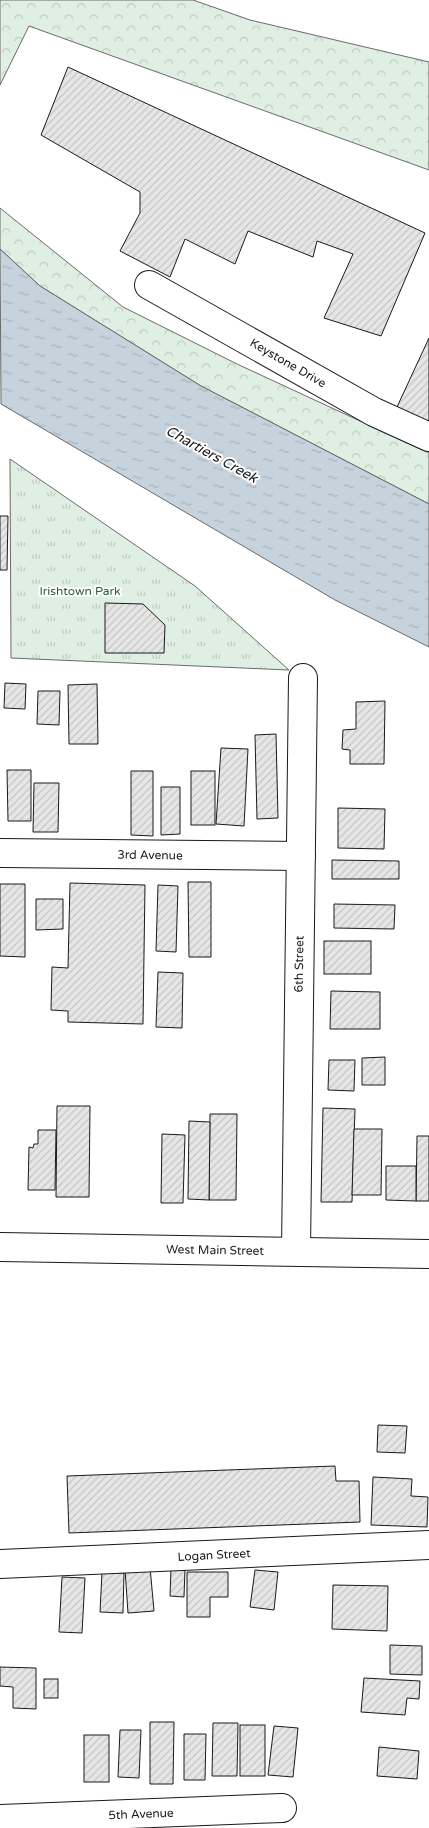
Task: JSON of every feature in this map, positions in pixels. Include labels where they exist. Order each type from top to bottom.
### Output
[{"type":"street","name":"Keystone Drive","points":[[149,285],[374,412],[429,437]]},
{"type":"street","name":"6th Street","points":[[296,1251],[304,678]]},
{"type":"street","name":"3rd Avenue","points":[[0,853],[301,856]]},
{"type":"street","name":"West Main Street","points":[[0,1247],[429,1254]]},
{"type":"street","name":"Logan Street","points":[[0,1564],[429,1545]]},
{"type":"street","name":"5th Avenue","points":[[0,1819],[282,1808]]},
{"type":"green space","points":[[0,0],[193,0],[250,20],[429,62],[429,170],[29,26],[0,85]]},
{"type":"green space","points":[[0,208],[123,307],[237,364],[429,453],[429,504],[201,386],[40,286],[0,249]]},
{"type":"green space","name":"Irishtown Park","points":[[10,459],[195,586],[289,670],[11,658]]},
{"type":"water","name":"Chartiers Creek","points":[[0,249],[40,286],[201,386],[429,504],[429,647],[335,600],[1,404]]},
{"type":"building","points":[[68,67],[425,233],[381,336],[324,318],[353,254],[317,241],[313,257],[248,231],[235,264],[185,239],[170,277],[120,251],[140,213],[140,192],[41,135]]},
{"type":"building","points":[[429,338],[429,423],[397,407]]},
{"type":"building","points":[[0,516],[8,516],[7,570],[0,570]]},
{"type":"building","points":[[105,603],[143,604],[165,625],[164,653],[105,653]]},
{"type":"building","points":[[5,683],[26,684],[25,709],[4,708]]},
{"type":"building","points":[[97,684],[98,744],[69,744],[68,685]]},
{"type":"building","points":[[38,691],[60,691],[59,725],[37,724]]},
{"type":"building","points":[[385,701],[384,764],[350,764],[350,750],[342,749],[343,730],[356,729],[356,702]]},
{"type":"building","points":[[276,734],[278,818],[257,819],[255,735]]},
{"type":"building","points":[[221,748],[248,749],[244,826],[216,824]]},
{"type":"building","points":[[7,770],[31,770],[31,821],[8,821]]},
{"type":"building","points":[[131,771],[153,771],[153,836],[131,835]]},
{"type":"building","points":[[191,771],[215,771],[215,825],[191,825]]},
{"type":"building","points":[[34,783],[59,783],[58,832],[33,832]]},
{"type":"building","points":[[161,787],[180,787],[180,834],[161,835]]},
{"type":"building","points":[[338,808],[385,809],[384,849],[338,848]]},
{"type":"building","points":[[332,860],[399,861],[399,879],[332,879]]},
{"type":"building","points":[[188,882],[211,882],[211,957],[189,957]]},
{"type":"building","points":[[70,883],[145,885],[143,1024],[68,1022],[68,1011],[51,1010],[52,967],[68,968]]},
{"type":"building","points":[[0,884],[25,884],[25,957],[0,956]]},
{"type":"building","points":[[158,885],[178,886],[176,952],[156,951]]},
{"type":"building","points":[[36,899],[63,899],[63,929],[36,930]]},
{"type":"building","points":[[334,904],[395,905],[394,929],[334,928]]},
{"type":"building","points":[[324,941],[371,941],[371,974],[324,974]]},
{"type":"building","points":[[158,972],[183,973],[182,1028],[156,1027]]},
{"type":"building","points":[[331,991],[380,992],[380,1029],[330,1029]]},
{"type":"building","points":[[385,1057],[385,1085],[362,1085],[362,1058]]},
{"type":"building","points":[[329,1060],[355,1060],[354,1091],[328,1090]]},
{"type":"building","points":[[57,1106],[90,1106],[89,1197],[56,1197]]},
{"type":"building","points":[[323,1108],[355,1109],[352,1202],[321,1202]]},
{"type":"building","points":[[210,1114],[237,1114],[236,1200],[209,1200]]},
{"type":"building","points":[[189,1121],[210,1122],[209,1200],[188,1199]]},
{"type":"building","points":[[354,1129],[382,1129],[381,1195],[352,1195]]},
{"type":"building","points":[[38,1130],[56,1130],[55,1190],[28,1190],[29,1147],[33,1148],[34,1144],[38,1144]]},
{"type":"building","points":[[162,1134],[185,1135],[183,1203],[161,1203]]},
{"type":"building","points":[[417,1136],[429,1136],[429,1201],[416,1201]]},
{"type":"building","points":[[386,1166],[416,1166],[416,1201],[386,1200]]},
{"type":"building","points":[[378,1425],[407,1426],[405,1453],[377,1452]]},
{"type":"building","points":[[335,1466],[336,1481],[359,1481],[360,1522],[69,1533],[67,1476]]},
{"type":"building","points":[[373,1477],[412,1479],[411,1496],[428,1497],[427,1527],[371,1525]]},
{"type":"building","points":[[150,1567],[154,1611],[128,1613],[125,1569]]},
{"type":"building","points":[[171,1568],[185,1569],[184,1597],[170,1596]]},
{"type":"building","points":[[255,1570],[278,1572],[274,1610],[250,1607]]},
{"type":"building","points":[[102,1572],[124,1573],[123,1613],[100,1612]]},
{"type":"building","points":[[187,1572],[228,1572],[228,1597],[210,1597],[210,1617],[187,1617]]},
{"type":"building","points":[[62,1577],[85,1578],[82,1633],[59,1632]]},
{"type":"building","points":[[333,1585],[388,1586],[387,1631],[332,1629]]},
{"type":"building","points":[[390,1645],[422,1646],[422,1675],[390,1674]]},
{"type":"building","points":[[0,1667],[36,1668],[36,1709],[13,1708],[13,1687],[0,1686]]},
{"type":"building","points":[[364,1678],[420,1681],[419,1699],[407,1698],[405,1715],[361,1712]]},
{"type":"building","points":[[44,1679],[58,1679],[58,1698],[44,1698]]},
{"type":"building","points":[[150,1722],[174,1722],[173,1784],[150,1784]]},
{"type":"building","points":[[213,1723],[238,1723],[237,1776],[212,1776]]},
{"type":"building","points":[[240,1725],[265,1725],[265,1776],[240,1776]]},
{"type":"building","points":[[274,1726],[298,1728],[293,1777],[268,1775]]},
{"type":"building","points":[[120,1730],[141,1730],[139,1778],[118,1777]]},
{"type":"building","points":[[184,1734],[206,1734],[205,1780],[184,1780]]},
{"type":"building","points":[[84,1735],[109,1735],[109,1782],[84,1782]]},
{"type":"building","points":[[379,1747],[419,1751],[417,1779],[377,1776]]}]
